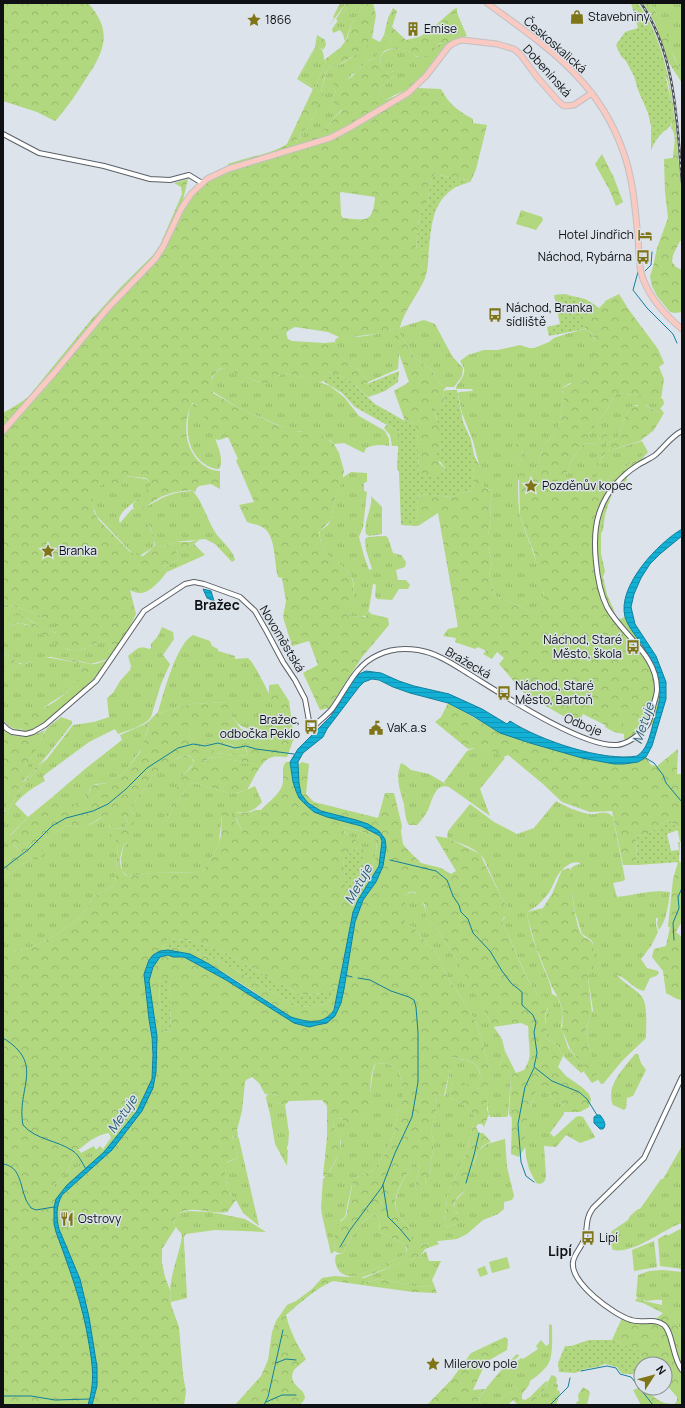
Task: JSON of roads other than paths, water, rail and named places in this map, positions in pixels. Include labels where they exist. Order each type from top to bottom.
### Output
[{"type":"main road","name":"Českoskalická","points":[[487,3],[561,60],[578,76],[592,93],[612,126],[627,163],[634,199],[639,258],[643,279],[650,294],[662,310],[682,329]]},
{"type":"main road","name":"Dobenínská","points":[[202,183],[228,168],[330,138],[343,132],[408,93],[426,76],[442,55],[453,44],[462,40],[471,40],[506,46],[518,52],[537,77],[562,105],[574,105],[592,93]]},
{"type":"main road","points":[[3,431],[107,309],[155,259],[163,247],[185,201],[202,183]]},
{"type":"street","points":[[3,134],[39,153],[104,166],[150,179],[170,180],[189,175],[202,183]]},
{"type":"street","name":"Odboje","points":[[502,695],[575,735],[598,743],[616,745],[630,741],[647,727],[657,693],[655,676],[647,658],[608,608],[603,598],[597,568],[595,534],[598,515],[614,485],[636,466],[654,456],[674,435],[682,431]]},
{"type":"street","name":"Novoměstská","points":[[3,725],[7,729],[20,734],[33,732],[45,725],[96,681],[144,611],[185,584],[190,582],[199,582],[240,597],[254,611],[305,699],[309,721],[313,727]]},
{"type":"street","name":"Bražecká","points":[[313,727],[331,710],[362,664],[389,651],[405,649],[419,650],[443,658],[502,695]]},
{"type":"street","points":[[682,1076],[644,1158],[593,1208],[589,1215],[585,1239],[575,1255],[573,1263],[574,1270],[578,1277],[594,1298],[630,1320],[653,1320],[665,1326],[668,1331],[676,1360],[682,1370]]},
{"type":"water","points":[[682,529],[682,536],[650,564],[641,578],[634,594],[631,607],[635,624],[656,656],[666,682],[666,699],[652,746],[646,757],[638,762],[614,764],[582,758],[530,743],[500,733],[473,716],[448,703],[410,693],[379,680],[372,679],[364,682],[359,687],[327,729],[323,737],[303,753],[298,762],[299,783],[301,794],[308,803],[321,811],[368,824],[379,831],[385,839],[386,847],[383,866],[376,882],[363,900],[355,922],[341,1003],[335,1016],[327,1023],[309,1027],[294,1023],[226,980],[184,957],[173,957],[168,955],[160,957],[153,967],[149,981],[157,1036],[156,1072],[153,1088],[142,1111],[112,1150],[62,1195],[58,1207],[57,1220],[59,1229],[80,1279],[89,1317],[97,1367],[97,1386],[92,1405],[88,1405],[92,1389],[92,1360],[80,1301],[54,1224],[54,1207],[56,1199],[67,1185],[104,1152],[137,1111],[152,1079],[152,1038],[144,974],[149,960],[153,955],[160,951],[168,950],[190,954],[209,964],[291,1017],[309,1021],[320,1021],[330,1015],[334,1010],[353,912],[358,900],[379,866],[382,841],[380,836],[361,826],[314,812],[299,798],[293,782],[290,762],[298,749],[331,716],[352,681],[359,674],[366,671],[381,673],[414,686],[449,694],[482,709],[507,724],[510,721],[537,735],[572,748],[607,756],[637,756],[646,746],[658,708],[660,691],[657,675],[652,664],[625,617],[624,605],[627,592],[633,579],[651,555],[662,544]]},
{"type":"water","points":[[203,589],[211,591],[214,601],[207,598]]},
{"type":"water","points":[[600,1115],[604,1121],[605,1126],[603,1129],[600,1129],[594,1123],[594,1117]]},
{"type":"waterway","points":[[645,271],[651,265],[652,252]]},
{"type":"waterway","points":[[638,272],[633,290],[647,308],[673,334],[677,343]]},
{"type":"waterway","points":[[3,869],[29,849],[52,826],[66,818],[93,811],[108,804],[147,768],[178,748],[193,744],[205,746],[218,743],[235,748],[246,746],[256,749],[294,754]]},
{"type":"waterway","points":[[644,757],[654,763],[663,775],[666,783],[682,802]]},
{"type":"waterway","points":[[390,860],[436,871],[447,880],[461,912],[468,919],[473,933],[490,951],[511,983],[522,992],[522,1005],[533,1015],[536,1023],[534,1032],[537,1053],[534,1067],[552,1081],[579,1092],[587,1099],[597,1115]]},
{"type":"waterway","points":[[674,940],[673,923],[679,908],[678,897],[682,888]]},
{"type":"waterway","points":[[345,975],[352,977]]},
{"type":"waterway","points":[[340,1247],[350,1230],[382,1187],[395,1153],[412,1117],[418,1082],[418,1033],[414,1000],[391,991],[370,980],[358,978]]},
{"type":"waterway","points":[[3,1038],[16,1048],[23,1057],[26,1067],[22,1112],[23,1125],[34,1134],[67,1147],[73,1151],[79,1157],[86,1169]]},
{"type":"waterway","points":[[534,1068],[525,1087],[518,1124],[521,1162],[526,1176],[534,1182]]},
{"type":"waterway","points":[[466,1183],[479,1133]]},
{"type":"waterway","points":[[3,1164],[9,1165],[16,1172],[25,1198],[31,1208],[36,1210],[54,1207]]},
{"type":"waterway","points":[[383,1185],[388,1217],[410,1241]]},
{"type":"waterway","points":[[264,1405],[268,1397],[283,1330]]},
{"type":"waterway","points":[[276,1363],[286,1359],[296,1360]]},
{"type":"waterway","points":[[581,1371],[607,1366],[616,1368],[620,1374],[631,1377],[653,1405]]},
{"type":"waterway","points":[[550,1405],[568,1387],[570,1378]]},
{"type":"waterway","points":[[266,1402],[282,1395],[296,1395]]},
{"type":"waterway","points":[[3,1396],[31,1396],[55,1400],[90,1399]]},
{"type":"railway","points":[[641,3],[653,23],[668,67],[676,113],[682,183]]},
{"type":"place","name":"Stavebniny","points":[[577,17]]},
{"type":"place","name":"1866","points":[[254,20]]},
{"type":"place","name":"Emise","points":[[413,29]]},
{"type":"place","name":"Hotel Jindřich","points":[[645,235]]},
{"type":"place","name":"Náchod, Rybárna","points":[[643,257]]},
{"type":"place","name":"Náchod, Branka sídliště","points":[[495,315]]},
{"type":"place","name":"Pozděnův kopec","points":[[531,486]]},
{"type":"place","name":"Branka","points":[[48,551]]},
{"type":"place","name":"Náchod, Staré Město, škola","points":[[633,647]]},
{"type":"place","name":"Náchod, Staré Město, Bartoň","points":[[504,693]]},
{"type":"place","name":"Bražec, odbočka Peklo","points":[[311,727]]},
{"type":"place","name":"VaK.a.s","points":[[376,728]]},
{"type":"place","name":"Ostrovy","points":[[67,1219]]},
{"type":"place","name":"Lipí","points":[[588,1238]]},
{"type":"place","name":"Milerovo pole","points":[[433,1364]]},
{"type":"district","name":"Bražec","points":[[217,605]]},
{"type":"district","name":"Lipí","points":[[560,1251]]},
{"type":"water label","name":"Metuje","points":[[643,723]]},
{"type":"water label","name":"Metuje","points":[[358,884]]},
{"type":"water label","name":"Metuje","points":[[122,1114]]}]
